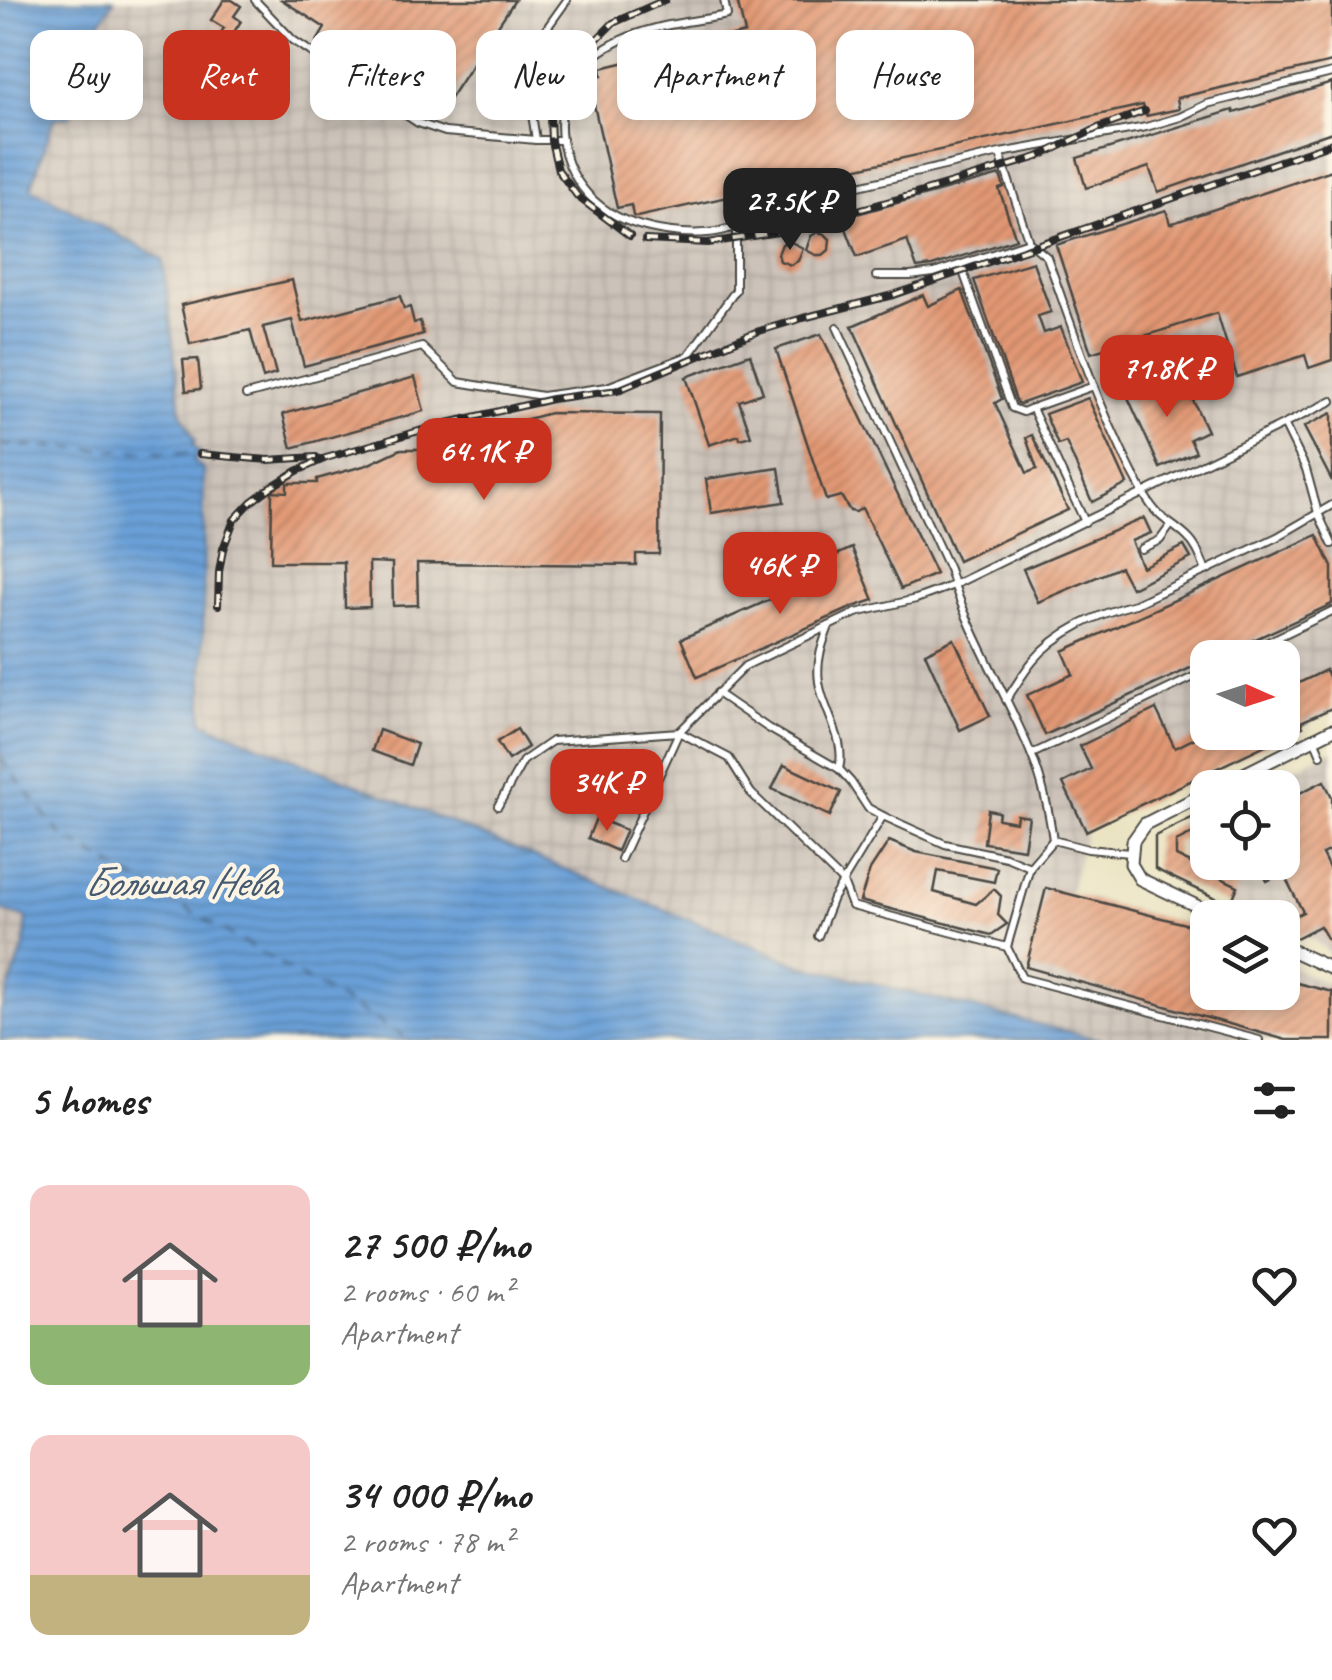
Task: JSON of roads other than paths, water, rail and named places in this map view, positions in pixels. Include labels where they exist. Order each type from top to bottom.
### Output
[{"type":"street","points":[[1259,770],[1332,730]]},
{"type":"street","points":[[1190,801],[1145,824],[1130,853],[1131,864],[1140,879],[1190,903]]},
{"type":"street","points":[[1300,954],[1332,969]]},
{"type":"lane","points":[[255,0],[293,40],[418,124],[444,132],[562,140]]},
{"type":"lane","points":[[536,140],[528,88],[537,42],[567,0]]},
{"type":"lane","points":[[724,0],[727,15],[638,33],[589,60],[571,84],[562,112],[562,140],[568,164],[580,186],[606,210],[635,225],[702,234],[736,226],[752,210],[1000,153],[1146,126],[1180,117],[1207,104],[1332,73]]},
{"type":"lane","points":[[1000,153],[1029,242],[1047,258],[1105,415],[1157,515],[1188,538],[1206,571]]},
{"type":"lane","points":[[246,395],[422,347],[458,382],[542,396],[607,387],[688,356],[736,290],[736,226]]},
{"type":"lane","points":[[876,276],[910,276],[961,266],[1029,242]]},
{"type":"lane","points":[[961,266],[1012,408],[1023,412],[1094,386]]},
{"type":"lane","points":[[836,327],[1032,754],[1049,809],[1053,840],[1030,867],[1008,947],[1022,978],[1259,1040]]},
{"type":"lane","points":[[621,859],[678,732],[745,666],[856,612],[916,599],[954,585],[1332,401]]},
{"type":"lane","points":[[1032,408],[1085,522]]},
{"type":"lane","points":[[1285,426],[1306,469],[1318,513],[1332,544]]},
{"type":"lane","points":[[1005,700],[1044,649],[1066,634],[1277,538],[1332,505]]},
{"type":"lane","points":[[1142,550],[1160,540],[1171,525]]},
{"type":"lane","points":[[1272,640],[1332,611]]},
{"type":"lane","points":[[829,626],[819,654],[819,687],[840,750],[839,770]]},
{"type":"lane","points":[[1032,754],[1190,679]]},
{"type":"lane","points":[[717,694],[839,770],[868,808],[945,844],[1006,857],[1030,867]]},
{"type":"lane","points":[[498,806],[522,762],[552,741],[678,732],[729,758],[752,792],[843,882],[852,906],[1008,947]]},
{"type":"lane","points":[[1314,739],[1322,755]]},
{"type":"lane","points":[[818,936],[843,882],[884,816]]},
{"type":"lane","points":[[1053,840],[1088,849],[1130,853]]},
{"type":"water","name":"Большая Нева","points":[[0,0],[114,0],[96,30],[30,30],[30,120],[54,120],[31,188],[163,259],[181,411],[195,441],[193,446],[200,454],[193,461],[204,469],[203,722],[803,966],[1101,1040],[0,1040],[0,1013],[24,947],[27,919],[0,910]]},
{"type":"railway","points":[[630,236],[578,197],[558,170],[550,115],[559,83],[580,56],[613,23],[665,0]]},
{"type":"railway","points":[[645,240],[708,243],[778,232],[1038,157],[1145,111]]},
{"type":"railway","points":[[218,605],[223,549],[234,520],[271,487],[326,458],[443,424],[552,399],[618,390],[756,332],[893,295],[1332,143]]},
{"type":"railway","points":[[200,454],[268,460],[316,457]]}]
